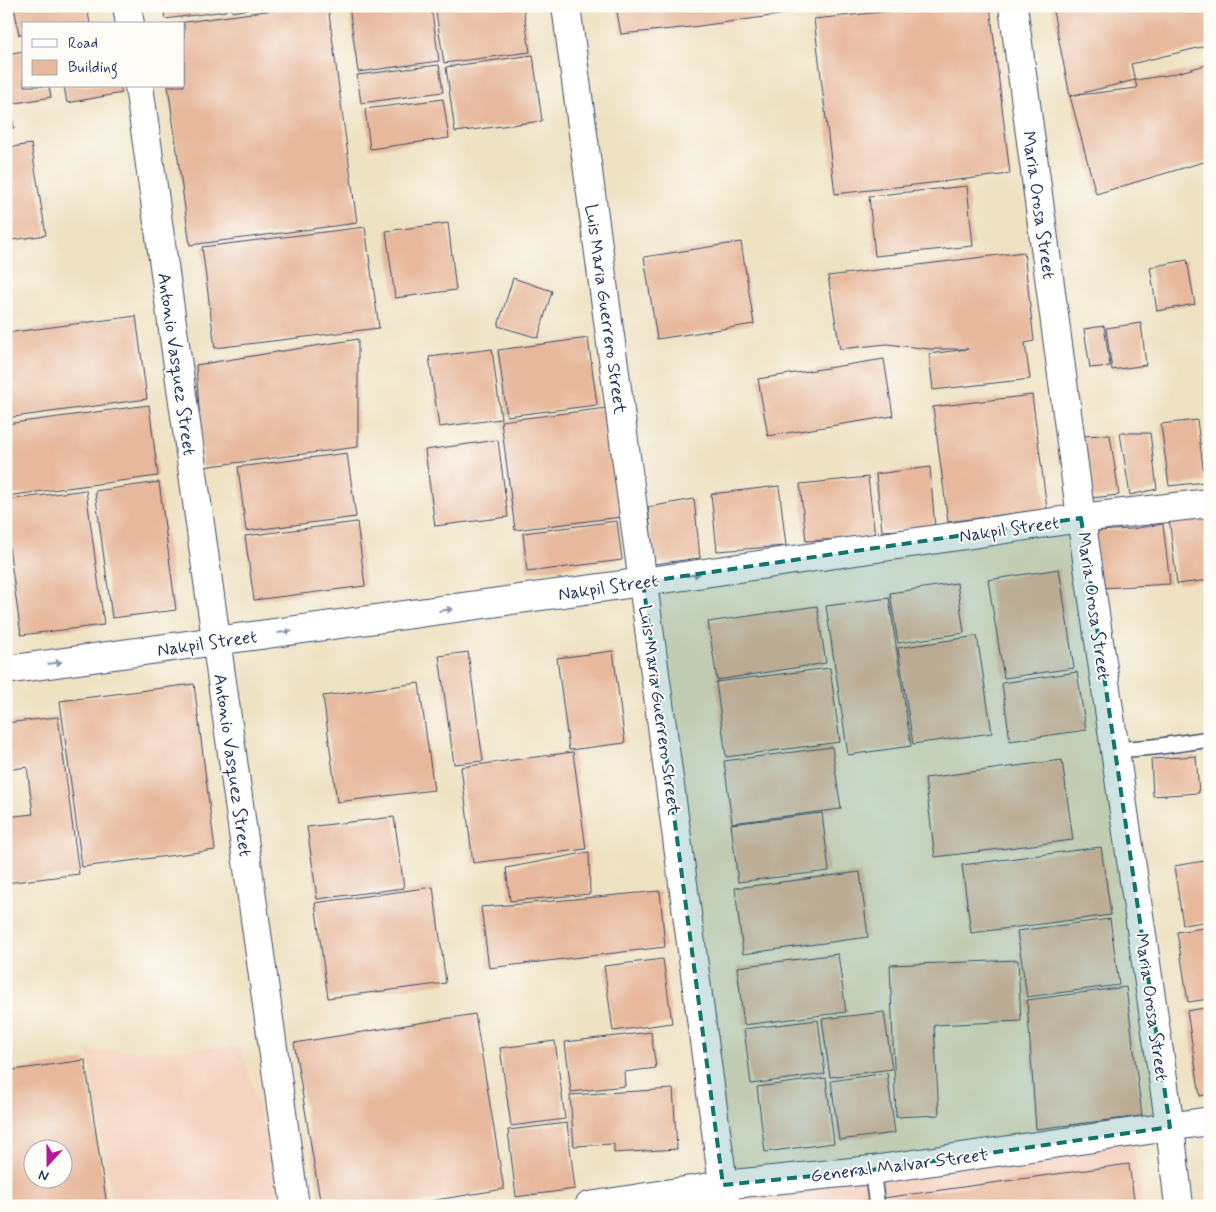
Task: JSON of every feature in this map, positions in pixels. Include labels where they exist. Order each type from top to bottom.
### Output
[{"type":"street","points":[[127,6],[130,22]]},
{"type":"street","name":"Luis Maria Guerrero Street","points":[[566,6],[725,1195]]},
{"type":"street","name":"Maria Orosa Street","points":[[1012,6],[1081,518],[1170,1127],[1179,1206]]},
{"type":"street","name":"Antonio Vasquez Street","points":[[138,88],[295,1206]]},
{"type":"street","name":"Nakpil Street","points":[[6,670],[643,582],[1081,518],[1210,502]]},
{"type":"street","name":"General Malvar Street","points":[[589,1206],[725,1195],[872,1170],[1210,1121]]},
{"type":"lane","points":[[1115,750],[1154,747],[1210,739]]},
{"type":"lane","points":[[872,1170],[876,1199]]},
{"type":"highlighted area","points":[[1081,518],[1170,1127],[872,1170],[723,1185],[643,582]]},
{"type":"shaded area","points":[[241,1047],[287,1206],[113,1206],[88,1051]]},
{"type":"shaded area","points":[[1133,1143],[1142,1206],[747,1206],[745,1195]]},
{"type":"building","points":[[14,6],[87,6],[90,22],[22,22],[22,35],[19,35]]},
{"type":"building","points":[[163,6],[226,6],[226,11],[165,19]]},
{"type":"building","points":[[231,6],[263,6],[263,7],[232,12]]},
{"type":"building","points":[[303,6],[328,6],[357,223],[190,245],[168,88],[185,88],[185,22]]},
{"type":"building","points":[[349,6],[431,6],[439,61],[358,72]]},
{"type":"building","points":[[435,6],[523,6],[530,52],[444,63]]},
{"type":"building","points":[[616,6],[785,6],[786,14],[692,27],[621,34]]},
{"type":"building","points":[[939,6],[990,6],[1010,174],[835,194],[814,19]]},
{"type":"building","points":[[1052,6],[1210,6],[1210,45],[1131,64],[1135,80],[1070,96]]},
{"type":"building","points":[[22,51],[22,88],[49,88],[51,97],[10,104],[14,128],[6,129],[6,54]]},
{"type":"building","points":[[533,55],[542,121],[455,132],[446,67]]},
{"type":"building","points":[[1210,64],[1210,160],[1096,194],[1070,96],[1137,88],[1135,80],[1169,75]]},
{"type":"building","points":[[439,65],[443,92],[361,103],[357,75]]},
{"type":"building","points":[[64,88],[121,88],[122,93],[67,103]]},
{"type":"building","points":[[443,99],[449,138],[370,149],[365,109]]},
{"type":"building","points":[[31,144],[46,235],[6,241],[6,148]]},
{"type":"building","points":[[967,186],[973,246],[875,256],[869,196]]},
{"type":"building","points":[[448,223],[456,290],[395,298],[386,231]]},
{"type":"building","points":[[365,227],[379,328],[215,348],[202,247]]},
{"type":"building","points":[[741,242],[754,324],[657,339],[644,257]]},
{"type":"building","points":[[1024,252],[1034,341],[1025,343],[1030,379],[933,390],[929,354],[968,349],[930,349],[887,344],[840,349],[828,276]]},
{"type":"building","points":[[1187,260],[1195,304],[1157,311],[1150,267]]},
{"type":"building","points":[[513,278],[552,291],[538,338],[498,326]]},
{"type":"building","points":[[136,316],[147,399],[6,418],[6,333]]},
{"type":"building","points":[[1141,323],[1146,365],[1112,370],[1106,328]]},
{"type":"building","points":[[1104,326],[1110,366],[1090,368],[1084,329]]},
{"type":"building","points":[[588,338],[597,405],[507,416],[498,350]]},
{"type":"building","points":[[358,339],[358,447],[203,467],[196,365]]},
{"type":"building","points":[[492,349],[501,419],[439,427],[429,357]]},
{"type":"building","points":[[884,359],[893,416],[768,436],[758,379]]},
{"type":"building","points":[[1032,395],[1047,509],[948,522],[933,407]]},
{"type":"building","points":[[149,405],[158,476],[6,496],[6,424]]},
{"type":"building","points":[[607,408],[621,517],[515,530],[501,421]]},
{"type":"building","points":[[1197,420],[1205,482],[1169,486],[1161,424]]},
{"type":"building","points":[[1120,433],[1150,433],[1157,489],[1130,495]]},
{"type":"building","points":[[1110,435],[1119,495],[1082,499],[1073,436]]},
{"type":"building","points":[[498,440],[508,517],[435,526],[425,450]]},
{"type":"building","points":[[347,453],[356,517],[246,531],[238,467]]},
{"type":"building","points":[[930,467],[935,528],[882,531],[876,474]]},
{"type":"building","points":[[868,477],[875,537],[806,541],[800,484]]},
{"type":"building","points":[[159,482],[176,610],[112,618],[95,491]]},
{"type":"building","points":[[779,486],[786,546],[717,551],[711,494]]},
{"type":"building","points":[[86,490],[104,625],[21,635],[6,525],[6,500]]},
{"type":"building","points":[[694,499],[700,558],[654,564],[648,507]]},
{"type":"building","points":[[1210,513],[1210,580],[1177,584],[1169,518]]},
{"type":"building","points":[[617,521],[622,560],[527,572],[523,533]]},
{"type":"building","points":[[357,522],[365,586],[254,600],[245,536]]},
{"type":"building","points":[[1163,524],[1170,584],[1101,588],[1095,531],[1132,529]]},
{"type":"building","points":[[1059,569],[1074,668],[1004,678],[988,580]]},
{"type":"building","points":[[957,583],[964,633],[898,643],[890,593]]},
{"type":"building","points":[[889,598],[911,746],[848,755],[826,606]]},
{"type":"building","points":[[817,606],[826,663],[717,680],[708,622]]},
{"type":"building","points":[[977,636],[992,733],[913,744],[898,648]]},
{"type":"building","points":[[613,651],[625,743],[569,750],[557,658]]},
{"type":"building","points":[[468,652],[483,761],[454,764],[439,656]]},
{"type":"building","points":[[830,668],[840,742],[726,757],[716,682]]},
{"type":"building","points":[[1077,672],[1086,730],[1010,741],[1002,683]]},
{"type":"building","points":[[419,683],[434,790],[337,802],[323,696]]},
{"type":"building","points":[[194,684],[215,850],[82,867],[60,701]]},
{"type":"building","points":[[58,717],[79,874],[6,883],[6,817],[33,814],[27,767],[6,770],[6,723]]},
{"type":"building","points":[[832,747],[841,809],[732,823],[724,761]]},
{"type":"building","points":[[573,752],[586,849],[473,863],[461,767]]},
{"type":"building","points":[[1196,756],[1199,793],[1153,796],[1151,759]]},
{"type":"building","points":[[1062,760],[1073,840],[935,857],[925,778]]},
{"type":"building","points":[[822,813],[829,871],[738,882],[731,824]]},
{"type":"building","points":[[394,817],[404,888],[317,899],[307,827]]},
{"type":"building","points":[[1101,847],[1111,915],[971,933],[962,865]]},
{"type":"building","points":[[589,852],[590,894],[510,901],[506,868]]},
{"type":"building","points":[[1210,860],[1210,921],[1183,925],[1174,866]]},
{"type":"building","points":[[860,872],[868,937],[743,954],[735,888]]},
{"type":"building","points":[[433,887],[446,983],[328,998],[315,903]]},
{"type":"building","points":[[660,891],[665,947],[489,968],[481,907]]},
{"type":"building","points":[[1110,919],[1119,985],[1027,997],[1017,931]]},
{"type":"building","points":[[1210,927],[1210,999],[1188,1002],[1177,932]]},
{"type":"building","points":[[838,954],[846,1012],[744,1025],[737,967]]},
{"type":"building","points":[[663,959],[672,1023],[613,1031],[604,966]]},
{"type":"building","points":[[1018,960],[1021,1021],[934,1025],[939,1115],[896,1117],[890,965]]},
{"type":"building","points":[[1126,987],[1142,1116],[1036,1129],[1027,1000]]},
{"type":"building","points":[[1210,1007],[1210,1094],[1200,1096],[1187,1011]]},
{"type":"building","points":[[884,1012],[892,1069],[830,1077],[822,1019]]},
{"type":"building","points":[[475,1014],[504,1189],[399,1206],[321,1206],[294,1043]]},
{"type":"building","points":[[818,1020],[825,1074],[751,1084],[744,1029]]},
{"type":"building","points":[[651,1032],[656,1068],[624,1072],[625,1086],[571,1092],[565,1042]]},
{"type":"building","points":[[555,1041],[565,1119],[511,1126],[500,1048]]},
{"type":"building","points":[[85,1060],[107,1206],[6,1206],[6,1071]]},
{"type":"building","points":[[887,1073],[895,1133],[839,1140],[831,1081]]},
{"type":"building","points":[[826,1078],[834,1143],[765,1152],[757,1087]]},
{"type":"building","points":[[673,1089],[677,1149],[614,1153],[614,1144],[574,1146],[570,1095]]},
{"type":"building","points":[[567,1123],[575,1189],[516,1197],[508,1130]]},
{"type":"building","points":[[1129,1164],[1135,1206],[833,1206],[833,1205]]}]
